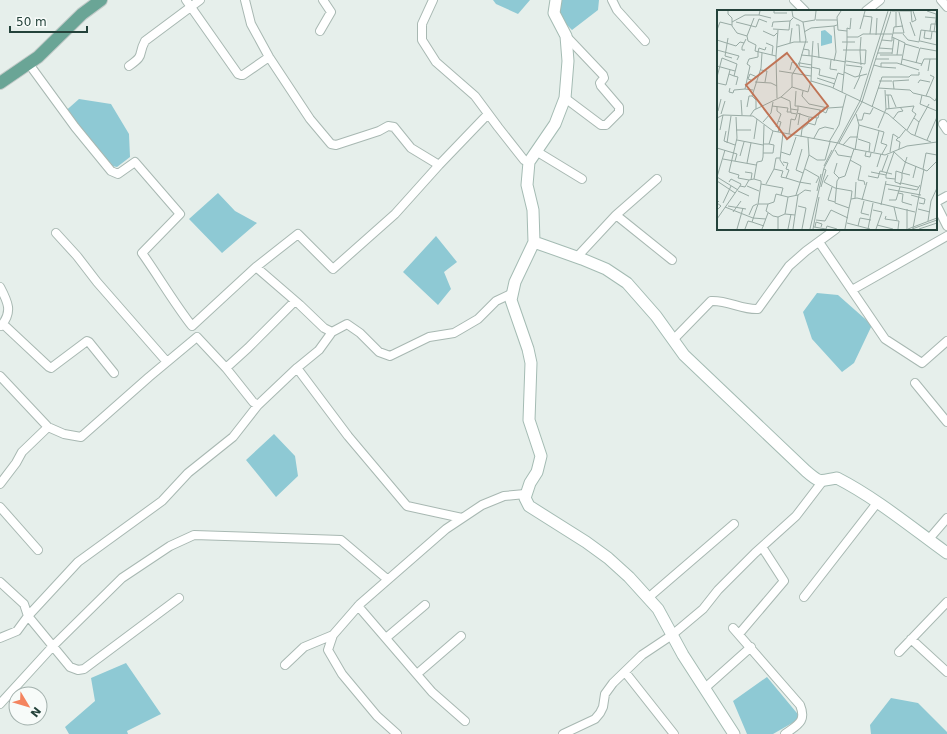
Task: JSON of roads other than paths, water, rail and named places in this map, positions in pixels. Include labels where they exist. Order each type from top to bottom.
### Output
[{"type":"main road","points":[[0,83],[29,64],[45,51],[48,46],[97,1]]},
{"type":"street","points":[[130,66],[140,59],[142,47],[145,41],[188,3],[200,0]]},
{"type":"street","points":[[245,0],[251,24],[269,57],[310,119],[331,144],[336,145],[356,139],[388,126],[394,127],[412,148],[439,165]]},
{"type":"street","points":[[320,31],[331,12],[323,0]]},
{"type":"street","points":[[433,0],[422,24],[422,40],[436,62],[475,96],[524,160],[529,162]]},
{"type":"street","points":[[556,0],[554,13],[566,36],[603,75],[604,78],[600,82],[601,86],[619,107],[619,112],[606,125],[601,125],[565,98]]},
{"type":"street","points":[[612,0],[617,10],[645,41]]},
{"type":"street","points":[[794,0],[804,10]]},
{"type":"street","points":[[867,10],[880,0]]},
{"type":"street","points":[[941,0],[947,7]]},
{"type":"street","points":[[188,3],[238,74],[243,75],[269,57]]},
{"type":"street","points":[[566,36],[568,61],[565,98],[555,124],[529,162],[527,185],[533,210],[534,242],[515,282],[511,300],[528,349],[531,363],[529,420],[540,456],[536,472],[530,482],[525,498],[529,506],[586,542],[608,558],[658,609],[683,655],[734,734]]},
{"type":"street","points":[[29,64],[75,127],[111,171],[118,174],[135,162],[180,214],[142,253],[175,304],[192,326],[256,268],[298,234],[333,269],[395,214],[488,114]]},
{"type":"street","points":[[536,151],[582,179]]},
{"type":"street","points":[[577,257],[616,215],[656,179]]},
{"type":"street","points":[[937,202],[947,196]]},
{"type":"street","points":[[937,205],[947,226]]},
{"type":"street","points":[[616,215],[672,260]]},
{"type":"street","points":[[673,340],[712,301],[719,301],[749,310],[758,309],[790,266],[835,230]]},
{"type":"street","points":[[56,233],[167,362]]},
{"type":"street","points":[[852,290],[947,236]]},
{"type":"street","points":[[534,242],[606,269],[627,283],[656,316],[684,355],[806,472],[822,482]]},
{"type":"street","points":[[819,242],[885,339],[922,363],[947,341]]},
{"type":"street","points":[[256,268],[324,328],[332,332]]},
{"type":"street","points":[[0,287],[8,303],[7,319],[2,326],[48,367],[51,368],[86,341],[90,342],[114,373]]},
{"type":"street","points":[[0,638],[16,630],[78,562],[162,501],[188,473],[233,438],[258,405],[297,368],[319,350],[332,332],[347,324],[360,332],[379,352],[390,356],[429,337],[454,333],[478,319],[496,301],[513,292]]},
{"type":"street","points":[[226,368],[295,301]]},
{"type":"street","points":[[0,376],[48,427],[64,434],[81,438],[149,377],[197,337],[226,368],[253,402],[258,405]]},
{"type":"street","points":[[297,368],[348,436],[407,506],[462,518]]},
{"type":"street","points":[[915,383],[947,422]]},
{"type":"street","points":[[0,484],[16,463],[22,452],[48,427]]},
{"type":"street","points":[[563,734],[595,719],[603,707],[605,694],[613,683],[642,655],[672,635],[703,610],[718,590],[762,546],[796,516],[822,482],[837,478],[853,486],[947,553]]},
{"type":"street","points":[[397,734],[377,716],[342,674],[328,650],[333,635],[358,606],[387,579],[446,529],[482,505],[504,496],[525,494]]},
{"type":"street","points":[[804,597],[877,503]]},
{"type":"street","points":[[0,507],[38,550]]},
{"type":"street","points":[[929,539],[947,518]]},
{"type":"street","points":[[648,598],[734,524]]},
{"type":"street","points":[[0,704],[54,646],[122,578],[170,546],[194,535],[340,540],[387,579]]},
{"type":"street","points":[[739,634],[784,581],[762,546]]},
{"type":"street","points":[[0,582],[24,604],[28,616],[70,667],[78,670],[84,669],[179,598]]},
{"type":"street","points":[[899,652],[947,602]]},
{"type":"street","points":[[386,638],[425,605]]},
{"type":"street","points":[[358,606],[432,692],[465,721]]},
{"type":"street","points":[[733,628],[800,705],[803,712],[799,724],[784,734]]},
{"type":"street","points":[[285,665],[304,647],[333,635]]},
{"type":"street","points":[[417,674],[461,636]]},
{"type":"street","points":[[911,639],[947,672]]},
{"type":"street","points":[[704,688],[751,647]]},
{"type":"street","points":[[625,672],[674,734]]},
{"type":"water","points":[[493,0],[530,0],[518,14],[496,4]]},
{"type":"water","points":[[559,0],[599,0],[598,10],[572,30],[559,13]]},
{"type":"water","points":[[79,99],[111,104],[129,134],[130,157],[117,167],[107,165],[103,167],[61,115]]},
{"type":"water","points":[[218,193],[235,211],[257,223],[222,253],[189,219]]},
{"type":"water","points":[[436,236],[457,262],[444,272],[451,289],[438,305],[403,272]]},
{"type":"water","points":[[817,293],[838,295],[872,325],[854,363],[842,372],[812,339],[803,312]]},
{"type":"water","points":[[274,434],[295,456],[298,476],[276,497],[246,460]]},
{"type":"water","points":[[126,663],[161,714],[127,731],[128,734],[69,734],[65,727],[95,701],[91,678]]},
{"type":"water","points":[[767,677],[801,718],[773,734],[747,734],[733,701]]},
{"type":"water","points":[[891,698],[918,703],[947,732],[947,734],[871,734],[870,725]]}]
